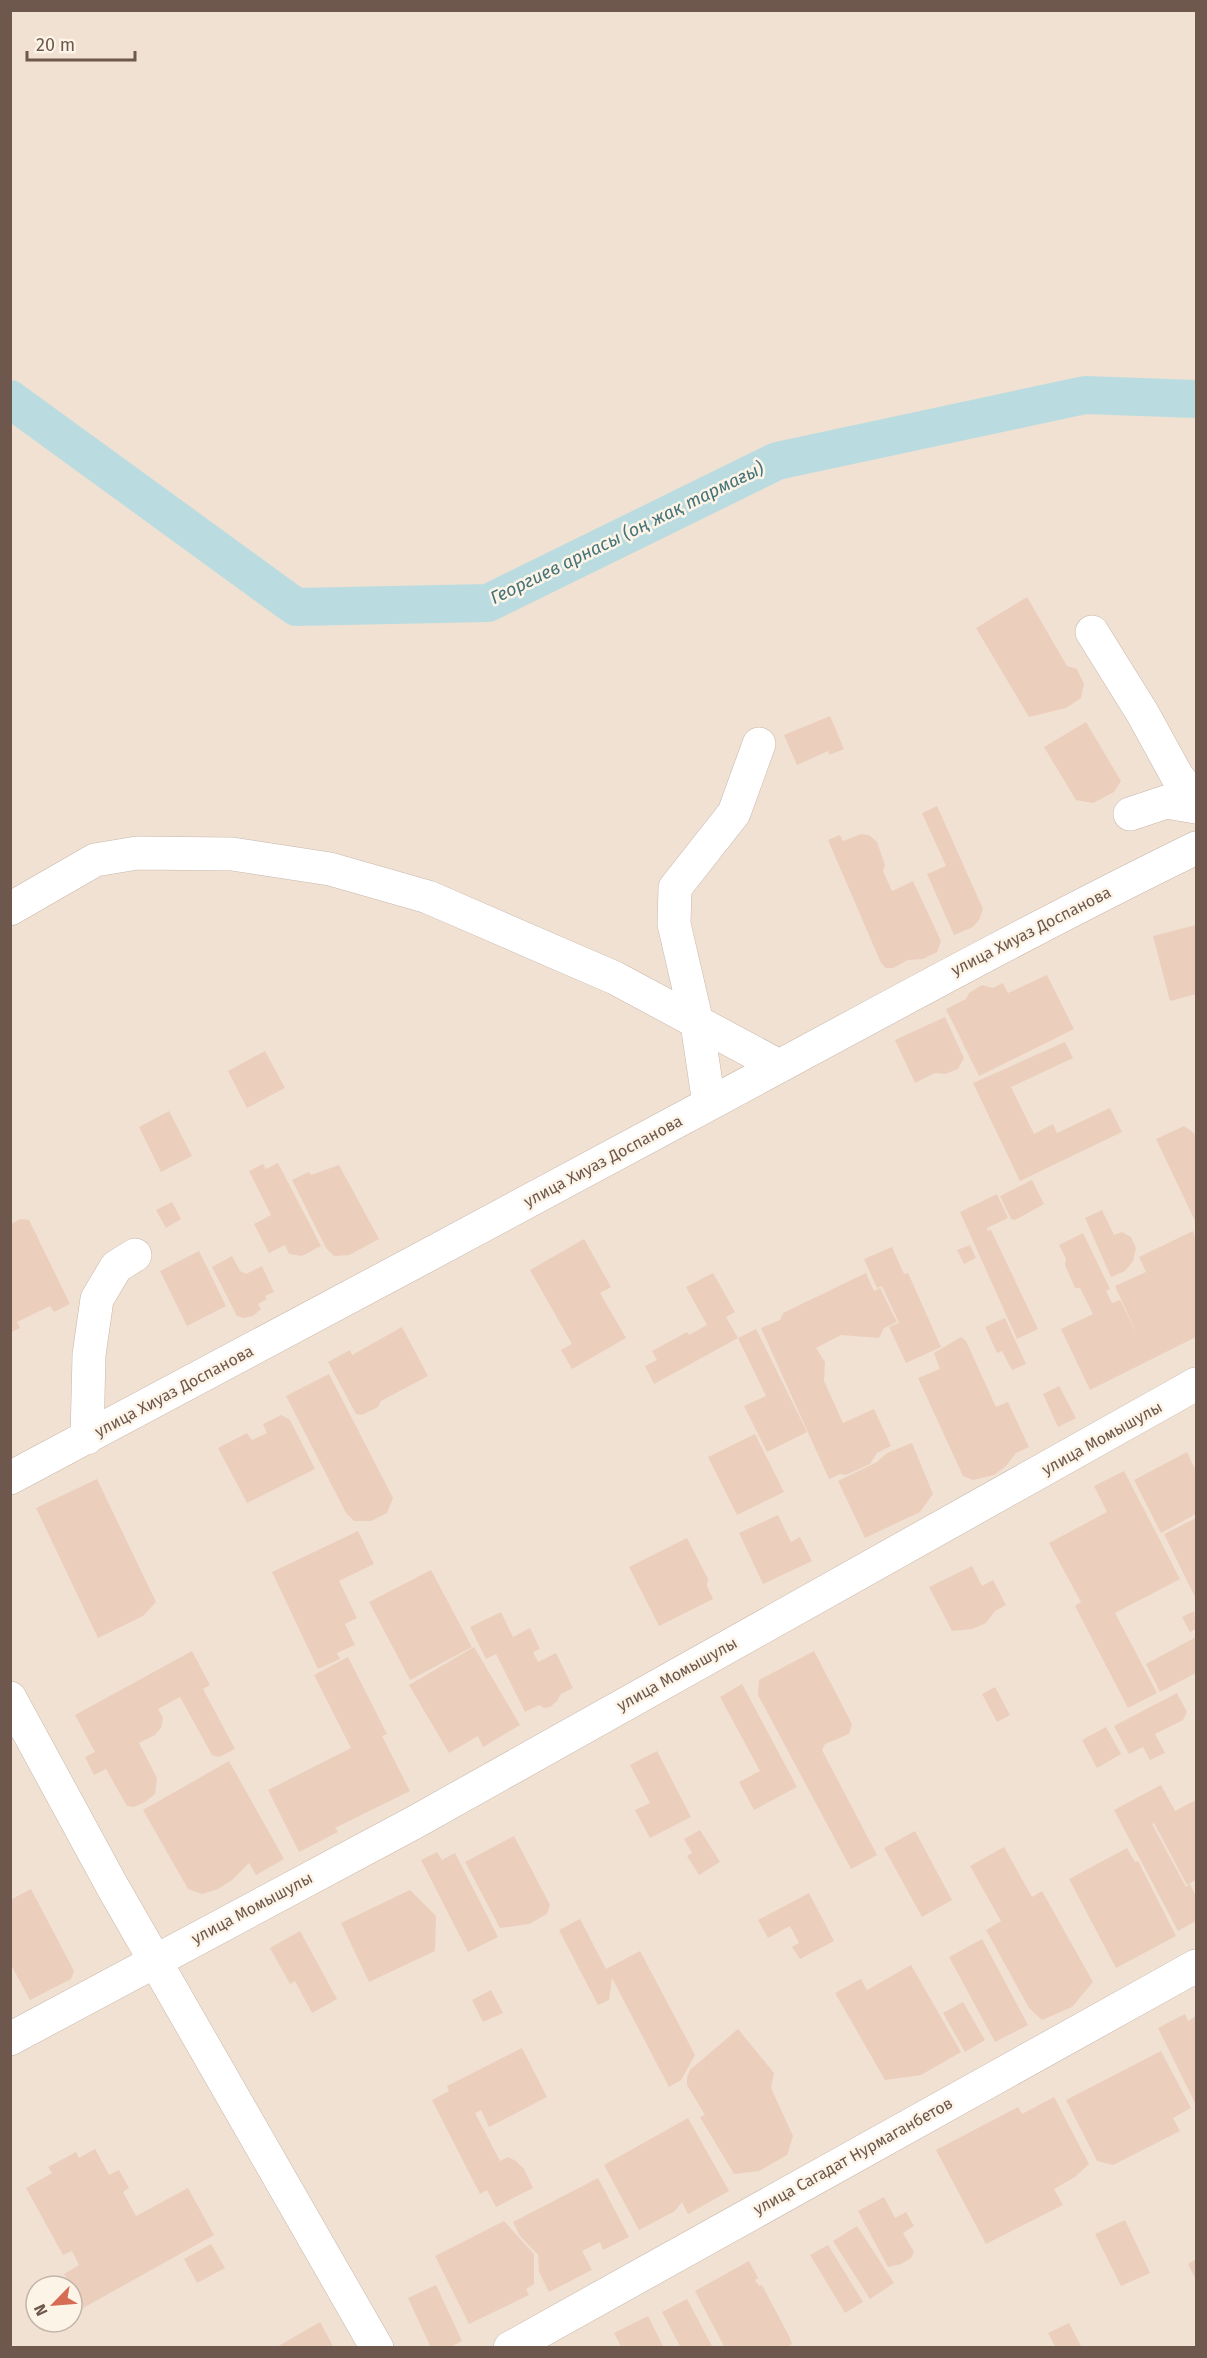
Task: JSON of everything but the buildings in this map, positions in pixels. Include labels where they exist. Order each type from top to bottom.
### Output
[{"type":"street","points":[[1092,632],[1143,714],[1177,776],[1197,800]]},
{"type":"street","points":[[709,1104],[697,1023],[674,924],[675,888],[734,813],[759,744]]},
{"type":"street","points":[[1130,814],[1167,802],[1197,807]]},
{"type":"street","name":"улица Хиуаз Доспанова","points":[[10,1478],[961,967],[1197,848]]},
{"type":"street","points":[[10,909],[95,860],[137,853],[232,854],[330,869],[428,897],[615,978],[779,1066]]},
{"type":"street","points":[[87,1438],[89,1355],[97,1299],[116,1267],[135,1255]]},
{"type":"street","name":"улица Момышулы","points":[[10,2039],[417,1821],[1197,1384]]},
{"type":"street","points":[[10,1698],[111,1884],[377,2348]]},
{"type":"street","name":"улица Сагадат Нурмаганбетов","points":[[510,2348],[1197,1966]]},
{"type":"shaded area","points":[[11,11],[1196,11],[1196,2347],[11,2348]]},
{"type":"waterway","name":"Георгиев арнасы (оң жақ тармағы)","points":[[10,399],[296,607],[488,603],[777,461],[1085,395],[1196,399]]}]
